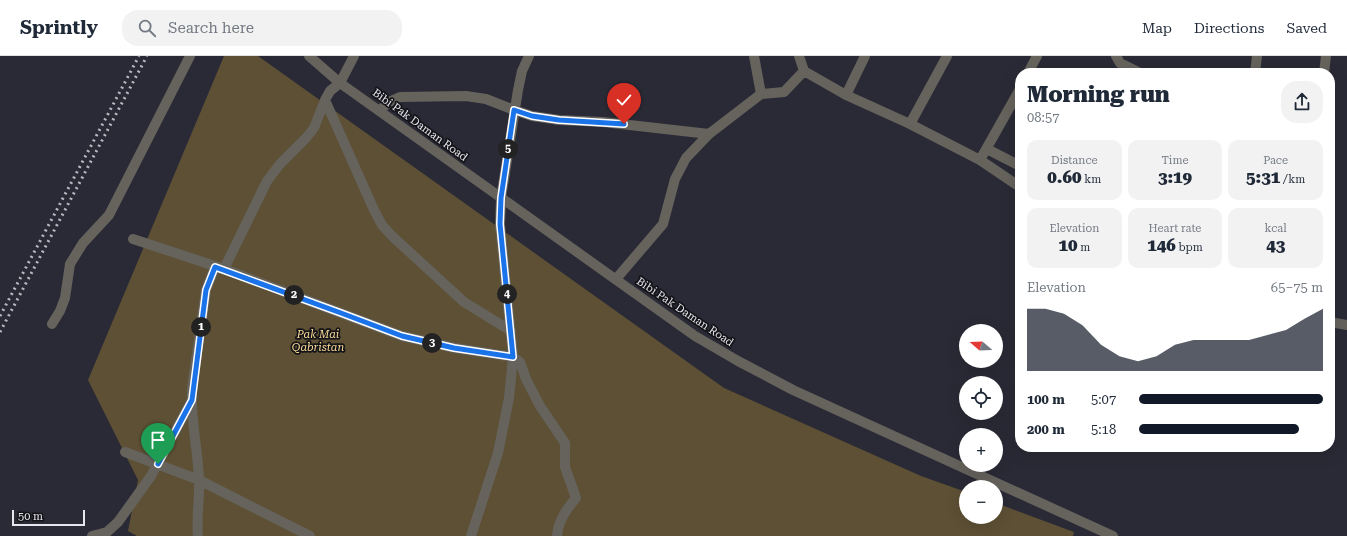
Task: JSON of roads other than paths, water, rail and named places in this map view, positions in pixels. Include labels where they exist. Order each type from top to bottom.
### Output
[{"type":"street","points":[[52,324],[60,312],[65,298],[70,264],[84,243],[109,215],[190,56]]},
{"type":"street","name":"Bibi Pak Daman Road","points":[[309,56],[340,83],[380,110],[695,336],[745,365],[793,390],[1113,536]]},
{"type":"street","points":[[198,536],[199,480],[192,400],[206,290],[220,268],[267,181],[280,164],[314,128],[330,91],[340,83],[354,56]]},
{"type":"street","points":[[471,536],[498,453],[509,398],[513,357],[501,239],[501,198],[514,110],[522,71],[529,56]]},
{"type":"street","points":[[754,56],[761,94]]},
{"type":"street","points":[[799,56],[804,71],[846,95],[910,124],[980,160],[1015,184]]},
{"type":"street","points":[[846,95],[865,56]]},
{"type":"street","points":[[910,124],[947,56]]},
{"type":"street","points":[[1031,68],[1037,56]]},
{"type":"street","points":[[1116,56],[1120,63],[1130,68]]},
{"type":"street","points":[[1256,68],[1257,56]]},
{"type":"street","points":[[1325,68],[1326,56]]},
{"type":"street","points":[[616,280],[663,224],[676,179],[686,158],[709,134],[761,94],[784,92],[804,71]]},
{"type":"street","points":[[380,110],[389,102],[400,98],[466,96],[486,100],[532,116],[559,120],[610,123],[709,134]]},
{"type":"street","points":[[980,160],[1015,98]]},
{"type":"street","points":[[325,100],[382,225],[419,262],[464,302],[511,331]]},
{"type":"street","points":[[986,149],[1015,164]]},
{"type":"street","points":[[133,239],[220,268],[402,336],[454,348],[513,357],[520,362],[526,379],[540,406],[565,443],[565,467],[576,498],[566,510],[561,520],[557,536]]},
{"type":"street","points":[[1335,323],[1347,325]]},
{"type":"street","points":[[92,536],[107,532],[118,522],[151,476],[192,400]]},
{"type":"street","points":[[125,452],[199,480],[310,536]]},
{"type":"railway","points":[[0,316],[139,56]]},
{"type":"railway","points":[[0,332],[147,56]]},
{"type":"park label","name":"Pak Mai Qabristan","points":[[318,340]]}]
